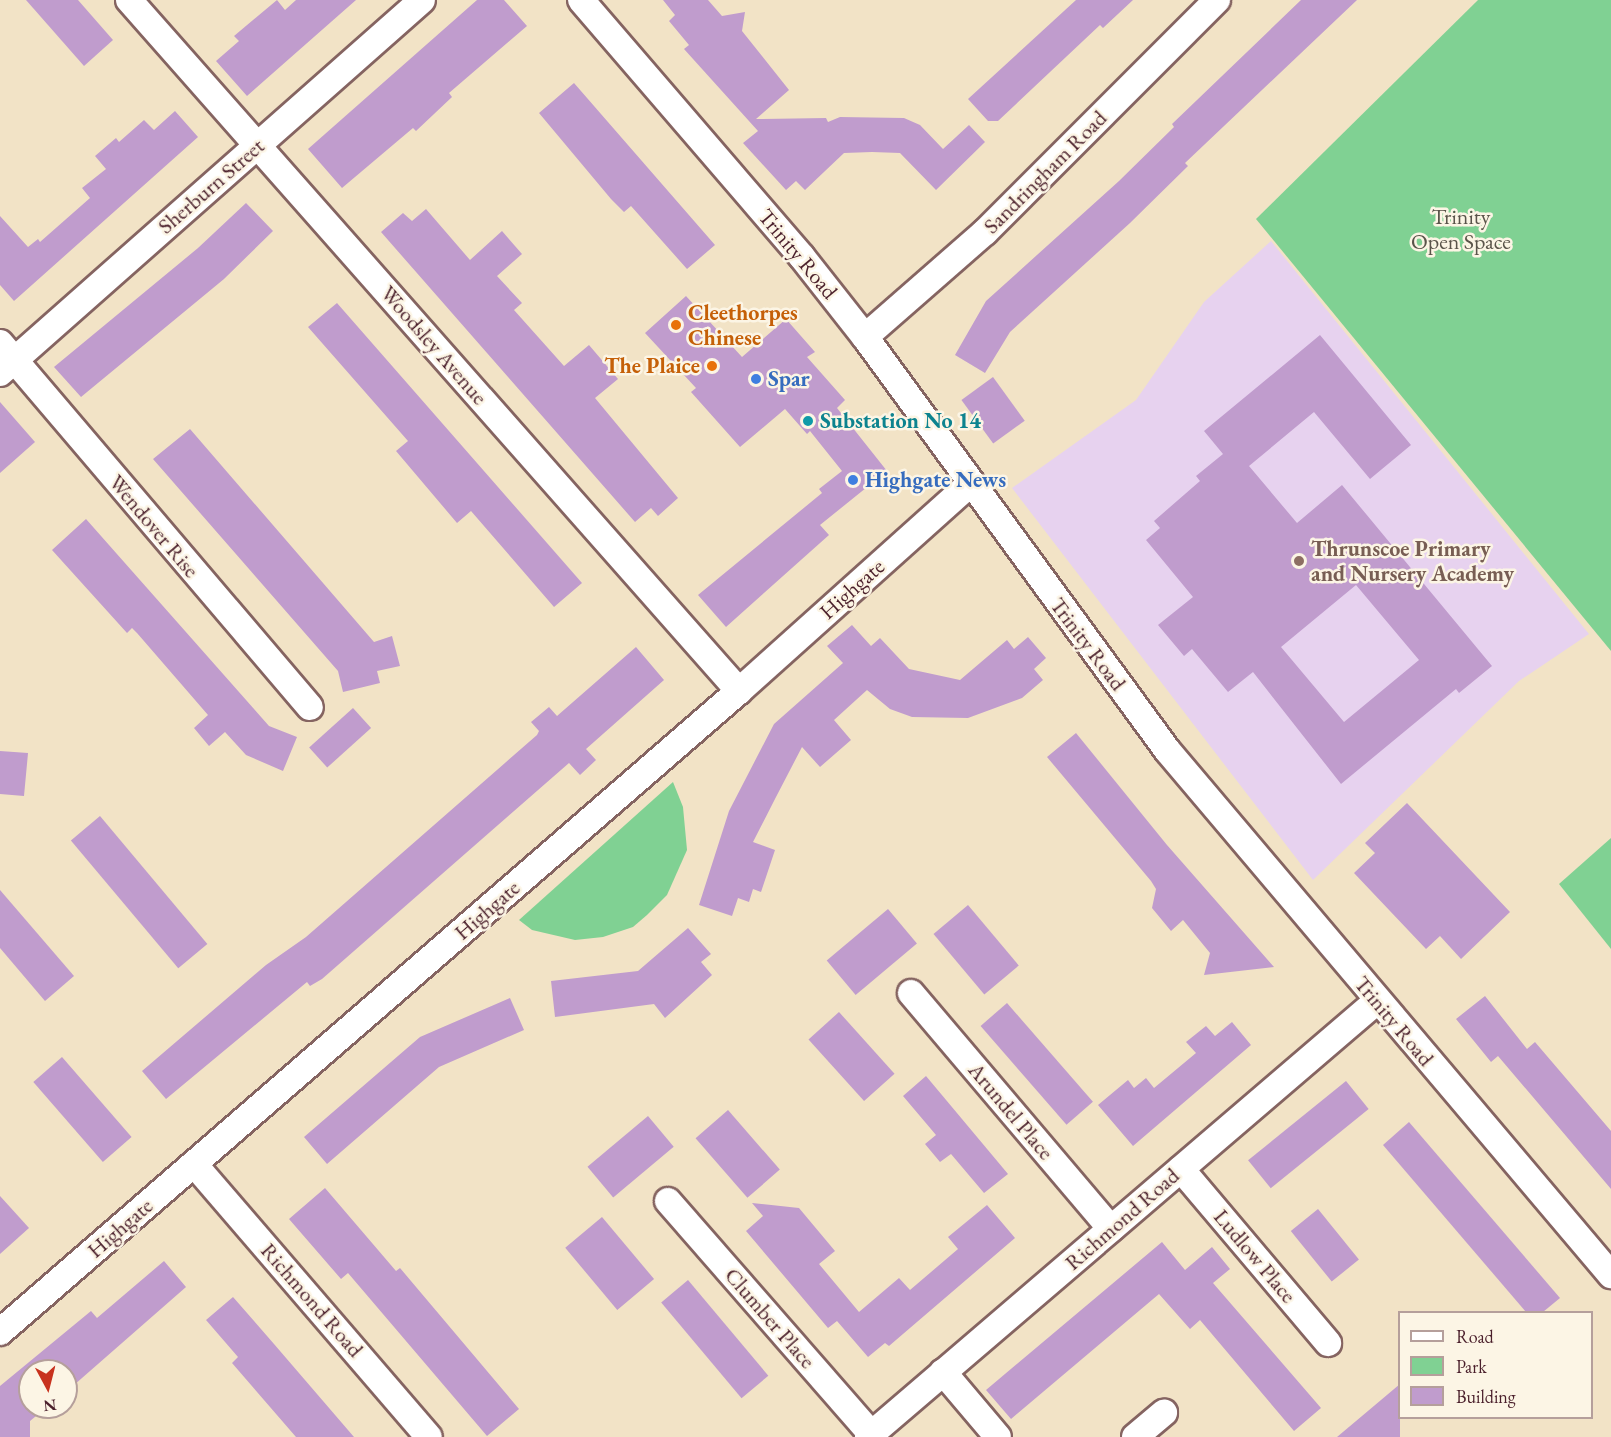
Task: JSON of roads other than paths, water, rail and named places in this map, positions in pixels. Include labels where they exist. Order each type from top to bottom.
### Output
[{"type":"street","name":"Woodsley Avenue","points":[[129,0],[739,691]]},
{"type":"street","name":"Sherburn Street","points":[[5,359],[258,145],[422,0]]},
{"type":"street","name":"Trinity Road","points":[[581,0],[802,257],[865,336],[1167,750],[1611,1275]]},
{"type":"street","name":"Sandringham Road","points":[[865,336],[985,232],[1217,0]]},
{"type":"street","name":"Wendover Rise","points":[[5,359],[310,707]]},
{"type":"street","name":"Highgate","points":[[0,1332],[739,691],[971,483]]},
{"type":"street","name":"Arundel Place","points":[[911,993],[1111,1229]]},
{"type":"street","name":"Richmond Road","points":[[870,1436],[1377,1001]]},
{"type":"street","name":"Richmond Road","points":[[194,1164],[429,1437]]},
{"type":"street","name":"Ludlow Place","points":[[1181,1169],[1328,1343]]},
{"type":"street","name":"Clumber Place","points":[[668,1201],[870,1436]]},
{"type":"street","points":[[943,1372],[998,1437]]},
{"type":"street","points":[[1136,1437],[1164,1413]]},
{"type":"place","name":"Cleethorpes Chinese","points":[[676,325]]},
{"type":"place","name":"The Plaice","points":[[712,366]]},
{"type":"place","name":"Spar","points":[[756,379]]},
{"type":"place","name":"Substation No 14","points":[[808,421]]},
{"type":"place","name":"Highgate News","points":[[853,480]]},
{"type":"place","name":"Thrunscoe Primary and Nursery Academy","points":[[1299,561]]},
{"type":"park label","name":"Trinity Open Space","points":[[1461,228]]}]
